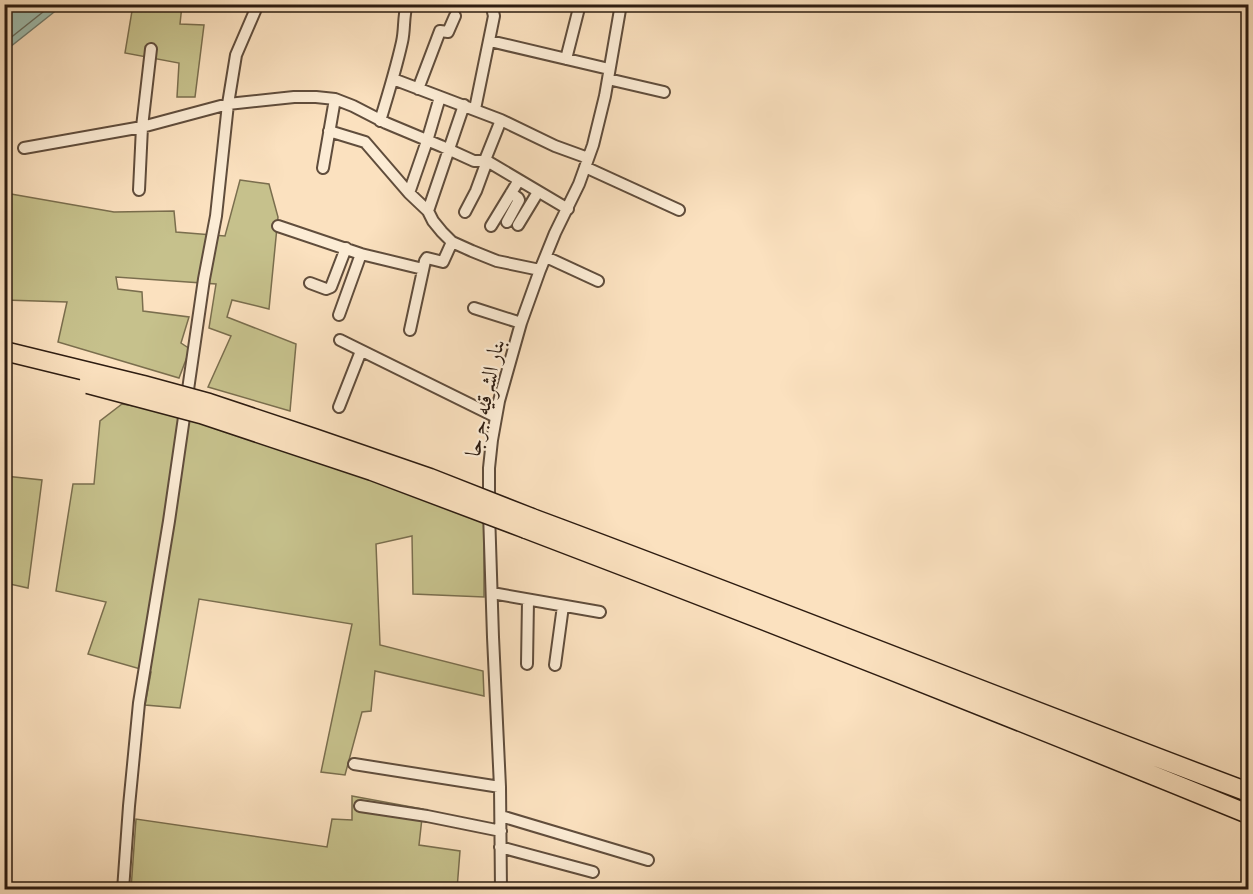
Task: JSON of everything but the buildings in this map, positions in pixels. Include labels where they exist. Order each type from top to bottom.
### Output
[{"type":"highway","points":[[4,351],[209,403],[430,478],[529,524],[672,585],[1018,720],[1248,814]]},
{"type":"highway","points":[[4,362],[201,414],[693,578],[1248,792]]},
{"type":"street","points":[[123,890],[139,703],[169,521],[204,279],[216,216],[228,104],[236,55],[258,4]]},
{"type":"street","points":[[428,211],[450,150],[470,107],[490,41],[494,16],[491,4]]},
{"type":"street","points":[[566,59],[580,4]]},
{"type":"street","name":"بنار الشرقيه جرجا","points":[[501,890],[501,816],[489,468],[499,401],[521,323],[540,270],[555,233],[568,209],[593,145],[621,4]]},
{"type":"street","points":[[380,121],[403,39],[403,6]]},
{"type":"street","points":[[418,89],[440,32],[442,30],[448,32],[455,16]]},
{"type":"street","points":[[490,41],[566,59],[664,92]]},
{"type":"street","points":[[139,190],[142,127],[151,49]]},
{"type":"street","points":[[393,80],[501,120],[680,210]]},
{"type":"street","points":[[24,148],[142,127],[228,104],[316,96],[335,99],[353,106],[380,121],[474,161],[486,161],[568,209]]},
{"type":"street","points":[[409,193],[440,97]]},
{"type":"street","points":[[323,168],[335,99]]},
{"type":"street","points":[[465,212],[476,191],[501,120]]},
{"type":"street","points":[[329,131],[366,142],[409,193],[428,211],[433,221],[452,242],[497,261],[540,270]]},
{"type":"street","points":[[491,226],[519,180]]},
{"type":"street","points":[[518,225],[538,192]]},
{"type":"street","points":[[507,222],[519,200],[511,193]]},
{"type":"street","points":[[278,226],[361,254],[423,269]]},
{"type":"street","points":[[410,330],[425,261],[427,258],[442,262],[452,242]]},
{"type":"street","points":[[310,283],[326,289],[331,287],[345,248]]},
{"type":"street","points":[[339,315],[361,254]]},
{"type":"street","points":[[546,257],[598,281]]},
{"type":"street","points":[[474,308],[521,323]]},
{"type":"street","points":[[340,340],[496,417]]},
{"type":"street","points":[[339,407],[361,351]]},
{"type":"street","points":[[492,593],[600,612]]},
{"type":"street","points":[[527,664],[528,600]]},
{"type":"street","points":[[555,665],[563,606]]},
{"type":"street","points":[[354,764],[500,787]]},
{"type":"street","points":[[360,806],[427,816],[501,831]]},
{"type":"street","points":[[501,816],[648,860]]},
{"type":"street","points":[[500,847],[592,872]]},
{"type":"shaded area","points":[[133,5],[182,5],[180,24],[204,25],[195,97],[177,97],[179,63],[125,53]]},
{"type":"shaded area","points":[[240,180],[269,184],[278,217],[269,309],[232,300],[227,317],[296,344],[290,411],[208,387],[231,336],[209,328],[216,284],[116,277],[118,289],[142,292],[143,311],[189,317],[181,343],[190,349],[179,378],[58,342],[67,302],[5,300],[5,194],[114,212],[174,211],[176,232],[225,236]]},
{"type":"shaded area","points":[[122,404],[165,411],[283,448],[484,521],[484,597],[413,594],[412,536],[376,544],[380,645],[483,671],[484,696],[375,671],[371,711],[362,712],[345,775],[321,772],[352,624],[199,599],[180,708],[145,705],[151,672],[88,654],[106,602],[56,591],[73,484],[94,484],[100,421]]},
{"type":"shaded area","points":[[5,476],[42,480],[28,588],[5,583]]},
{"type":"shaded area","points":[[352,796],[423,809],[419,845],[460,851],[457,889],[131,889],[136,819],[327,847],[332,819],[352,820]]},
{"type":"water","points":[[5,4],[63,4],[63,5],[5,51]]}]
